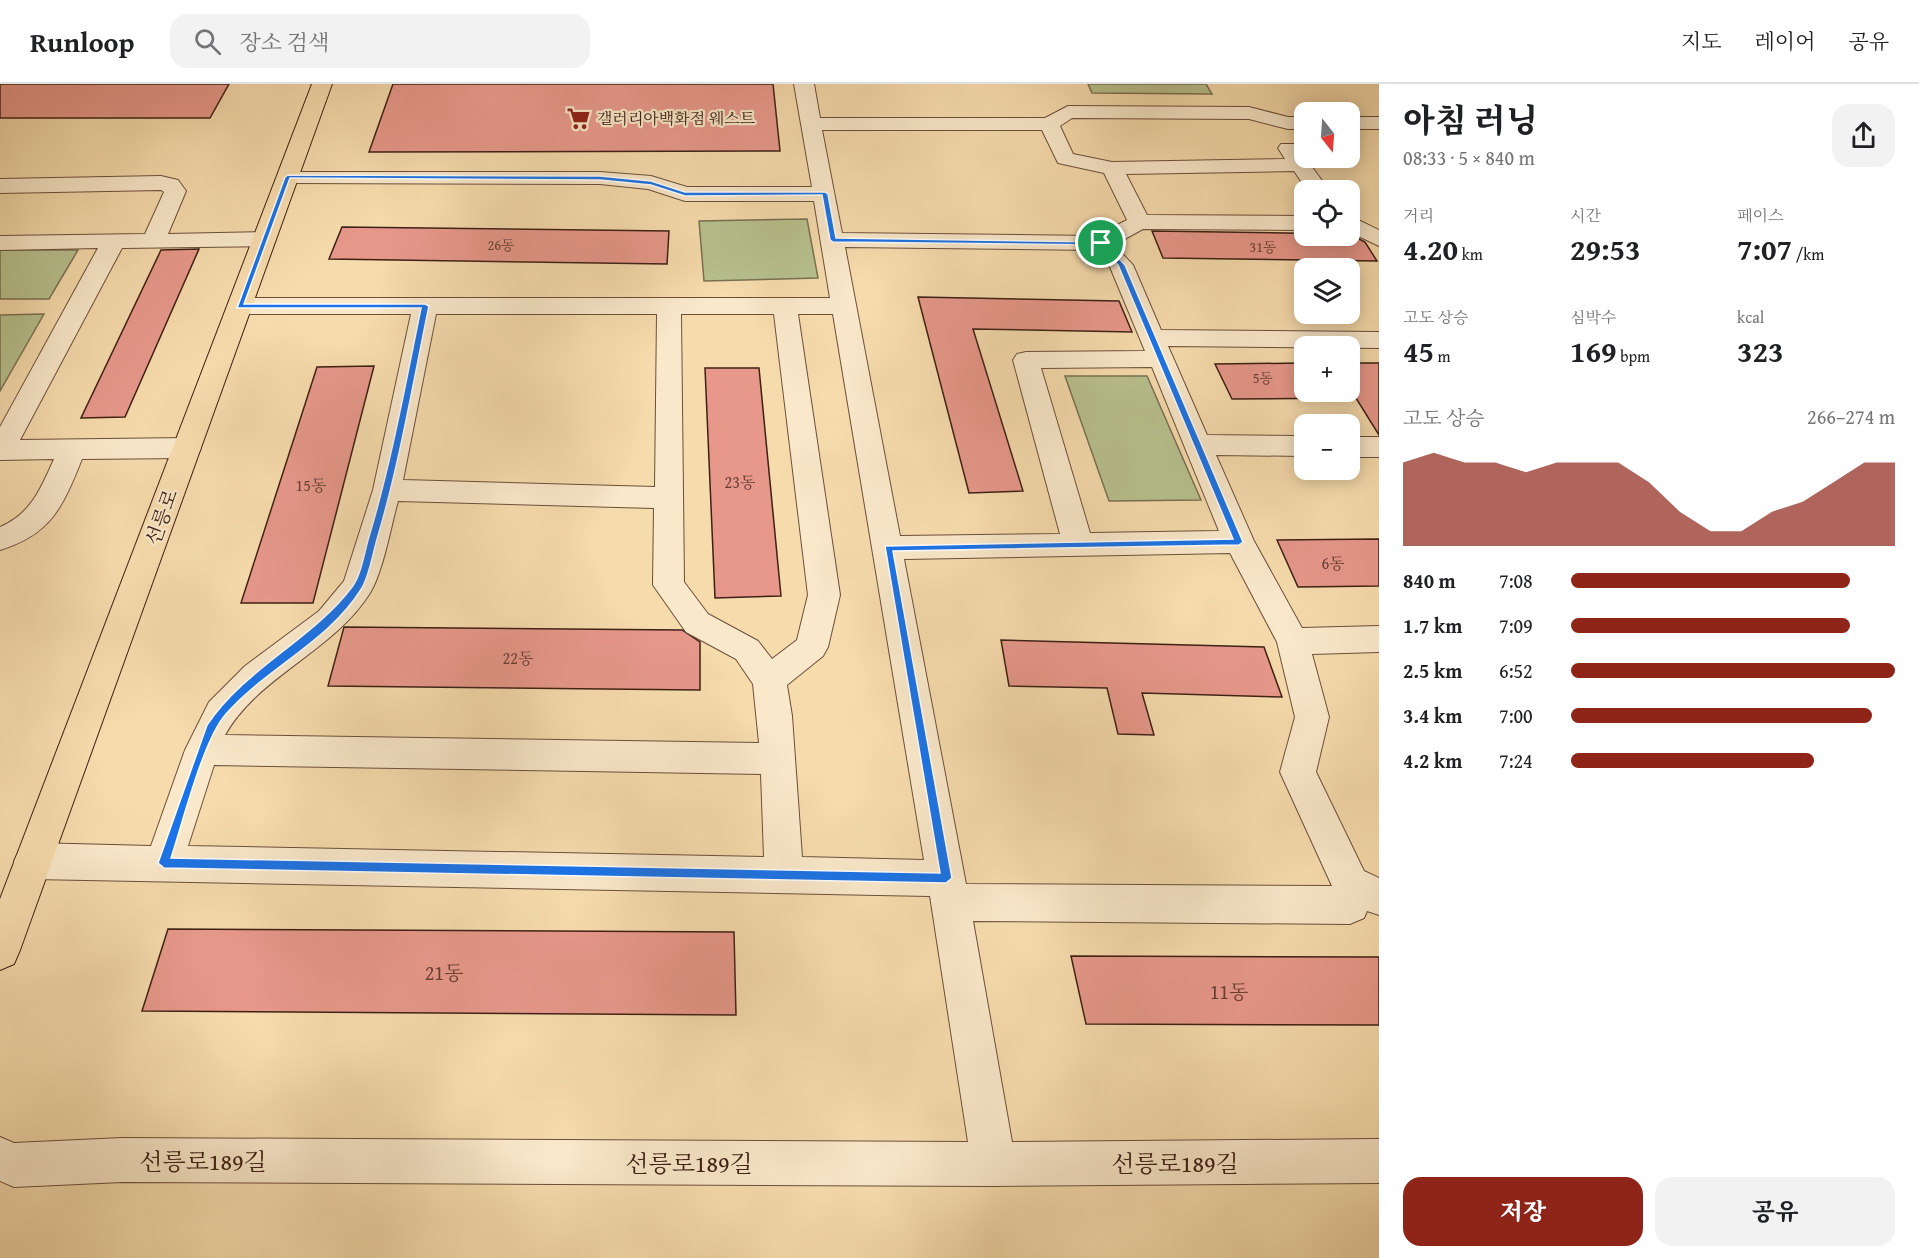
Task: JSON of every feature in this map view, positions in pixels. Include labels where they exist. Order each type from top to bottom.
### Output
[{"type":"main road","name":"선릉로","points":[[0,950],[322,84]]},
{"type":"street","points":[[804,84],[985,1098],[993,1164]]},
{"type":"street","points":[[810,124],[1049,124],[1068,112],[1249,113],[1294,122]]},
{"type":"street","points":[[1360,123],[1379,123]]},
{"type":"street","points":[[1049,124],[1065,159],[1113,168],[1294,165]]},
{"type":"street","points":[[1294,124],[1277,131],[1294,156]]},
{"type":"street","points":[[1113,168],[1138,222]]},
{"type":"street","points":[[288,177],[600,178],[651,183],[685,194],[825,194]]},
{"type":"street","points":[[0,186],[160,183],[170,185],[176,191],[175,196],[153,241]]},
{"type":"street","points":[[833,240],[1101,243],[1138,222],[1294,223]]},
{"type":"street","points":[[1360,229],[1379,239]]},
{"type":"street","points":[[0,243],[265,239]]},
{"type":"street","points":[[114,241],[0,450],[187,448]]},
{"type":"street","points":[[33,861],[784,875],[948,890],[1350,905],[1365,891],[1298,772],[1312,717],[1293,641],[1239,542],[1121,265],[1101,243]]},
{"type":"street","points":[[240,306],[845,306]]},
{"type":"street","points":[[164,863],[202,750],[221,712],[257,676],[292,652],[330,620],[358,586],[387,490],[425,306]]},
{"type":"street","points":[[669,306],[669,585],[697,623],[747,650],[769,680],[775,716],[784,875]]},
{"type":"street","points":[[769,680],[812,647],[824,595],[785,306]]},
{"type":"street","points":[[1078,545],[1026,360],[1157,348],[1379,340]]},
{"type":"street","points":[[1198,445],[1294,446]]},
{"type":"street","points":[[1360,447],[1379,447]]},
{"type":"street","points":[[0,539],[20,533],[38,518],[50,500],[72,449]]},
{"type":"street","points":[[387,490],[669,498]]},
{"type":"street","points":[[888,548],[1239,542]]},
{"type":"street","points":[[1293,641],[1379,639]]},
{"type":"street","points":[[202,750],[778,759]]},
{"type":"street","name":"선릉로189길","points":[[0,1159],[14,1165],[122,1160],[993,1164],[1379,1161]]},
{"type":"green space","points":[[1088,84],[1206,84],[1212,94],[1092,93]]},
{"type":"green space","points":[[807,219],[818,278],[704,281],[699,221]]},
{"type":"green space","points":[[0,250],[78,250],[49,299],[0,299]]},
{"type":"green space","points":[[44,314],[0,391],[0,315]]},
{"type":"green space","points":[[1065,376],[1147,376],[1201,500],[1109,501]]},
{"type":"building","points":[[0,84],[229,84],[210,118],[0,118]]},
{"type":"building","name":"갤러리아백화점 웨스트","points":[[393,84],[773,84],[780,151],[369,152]]},
{"type":"building","points":[[342,227],[669,231],[667,264],[329,259]]},
{"type":"building","points":[[1152,231],[1294,233],[1294,246],[1360,246],[1360,239],[1365,242],[1377,261],[1360,261],[1360,258],[1294,258],[1294,260],[1163,258]]},
{"type":"building","points":[[199,249],[125,417],[81,418],[161,250]]},
{"type":"building","points":[[918,297],[1119,301],[1132,332],[973,329],[1023,491],[969,493]]},
{"type":"building","points":[[1294,363],[1294,398],[1232,399],[1215,364]]},
{"type":"building","points":[[1360,363],[1379,363],[1379,435],[1358,402]]},
{"type":"building","points":[[374,366],[313,603],[241,603],[317,367]]},
{"type":"building","points":[[705,368],[759,368],[781,596],[715,598]]},
{"type":"building","points":[[1379,539],[1379,586],[1298,587],[1277,540]]},
{"type":"building","points":[[344,627],[682,630],[700,642],[700,690],[328,686]]},
{"type":"building","points":[[1001,640],[1264,647],[1282,697],[1142,693],[1154,735],[1118,734],[1107,688],[1009,686]]},
{"type":"building","points":[[168,929],[734,932],[736,1015],[142,1011]]},
{"type":"building","points":[[1071,956],[1379,957],[1379,1025],[1086,1024]]},
{"type":"place","name":"갤러리아백화점 웨스트","points":[[579,118]]},
{"type":"route","points":[[288,177],[600,178],[651,183],[685,194],[825,194],[833,240],[1101,243],[1121,265],[1239,542],[888,548],[946,878],[164,863],[202,750],[221,712],[257,676],[292,652],[330,620],[358,586],[387,490],[425,306],[240,306],[288,177]]}]
